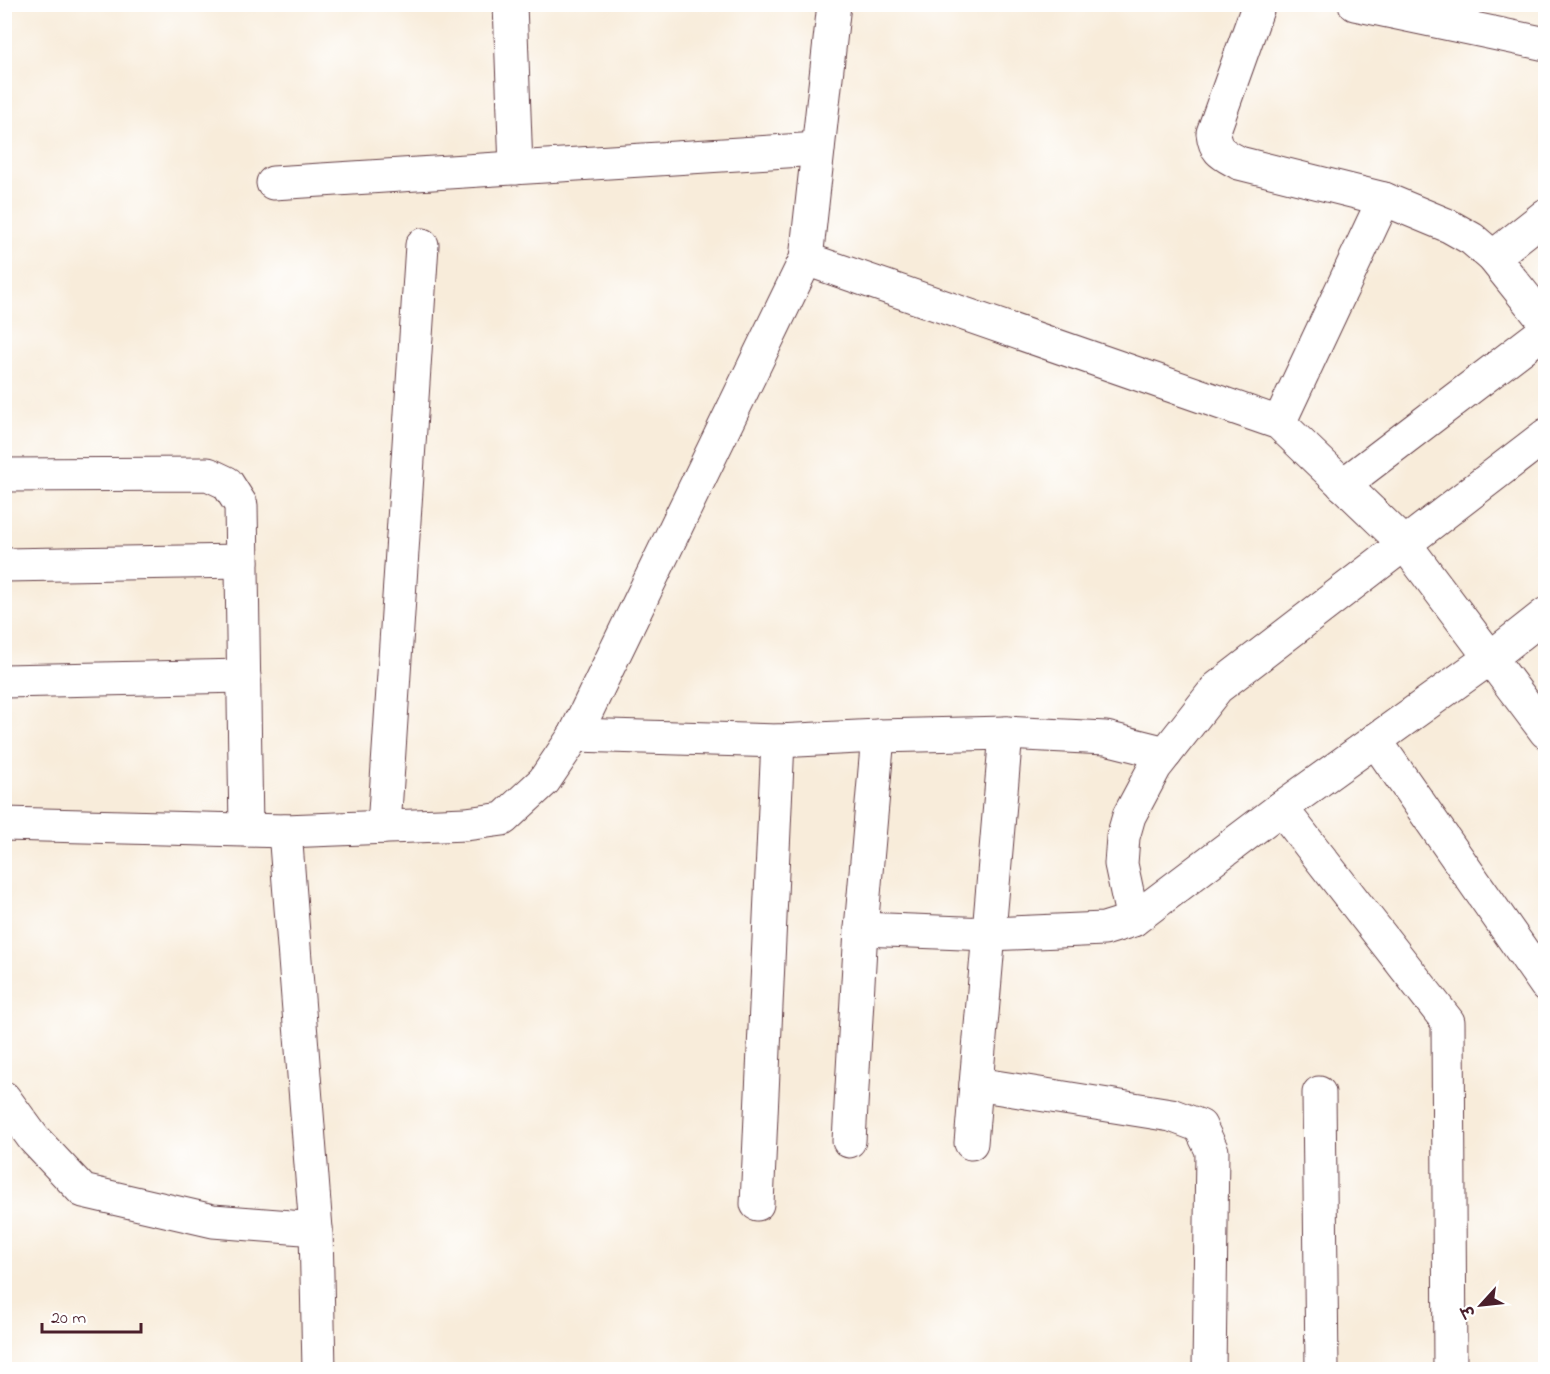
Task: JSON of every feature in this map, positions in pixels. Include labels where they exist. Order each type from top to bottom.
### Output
[{"type":"street","points":[[510,4],[516,168]]},
{"type":"street","points":[[4,824],[285,831],[466,824],[503,819],[543,781],[575,735],[806,259],[834,4]]},
{"type":"street","points":[[1259,4],[1213,133],[1214,145],[1223,154],[1239,163],[1384,199],[1449,226],[1472,239],[1493,257],[1545,323]]},
{"type":"street","points":[[1355,4],[1545,44]]},
{"type":"street","points":[[273,183],[818,149]]},
{"type":"street","points":[[1279,423],[1384,199]]},
{"type":"street","points":[[1493,257],[1545,215]]},
{"type":"street","points":[[384,827],[422,245]]},
{"type":"street","points":[[806,259],[1279,423],[1404,543],[1545,732]]},
{"type":"street","points":[[1343,485],[1545,330]]},
{"type":"street","points":[[1133,920],[1121,864],[1123,837],[1129,816],[1155,767],[1217,688],[1545,435]]},
{"type":"street","points":[[4,475],[208,474],[227,483],[241,505],[246,830]]},
{"type":"street","points":[[4,566],[242,561]]},
{"type":"street","points":[[861,929],[989,934],[1104,929],[1133,920],[1281,808],[1490,658],[1545,614]]},
{"type":"street","points":[[4,681],[244,676]]},
{"type":"street","points":[[575,735],[778,741],[878,736],[1006,734],[1106,738],[1166,753]]},
{"type":"street","points":[[971,1143],[1006,734]]},
{"type":"street","points":[[849,1141],[861,929],[878,736]]},
{"type":"street","points":[[1375,740],[1545,985]]},
{"type":"street","points":[[757,1204],[778,741]]},
{"type":"street","points":[[1281,808],[1448,1022],[1450,1370]]},
{"type":"street","points":[[285,831],[316,1230],[319,1370]]},
{"type":"street","points":[[976,1084],[1171,1115],[1200,1126],[1212,1151],[1209,1370]]},
{"type":"street","points":[[1319,1093],[1322,1370]]},
{"type":"street","points":[[4,1098],[34,1139],[83,1191],[213,1221],[316,1230]]}]
